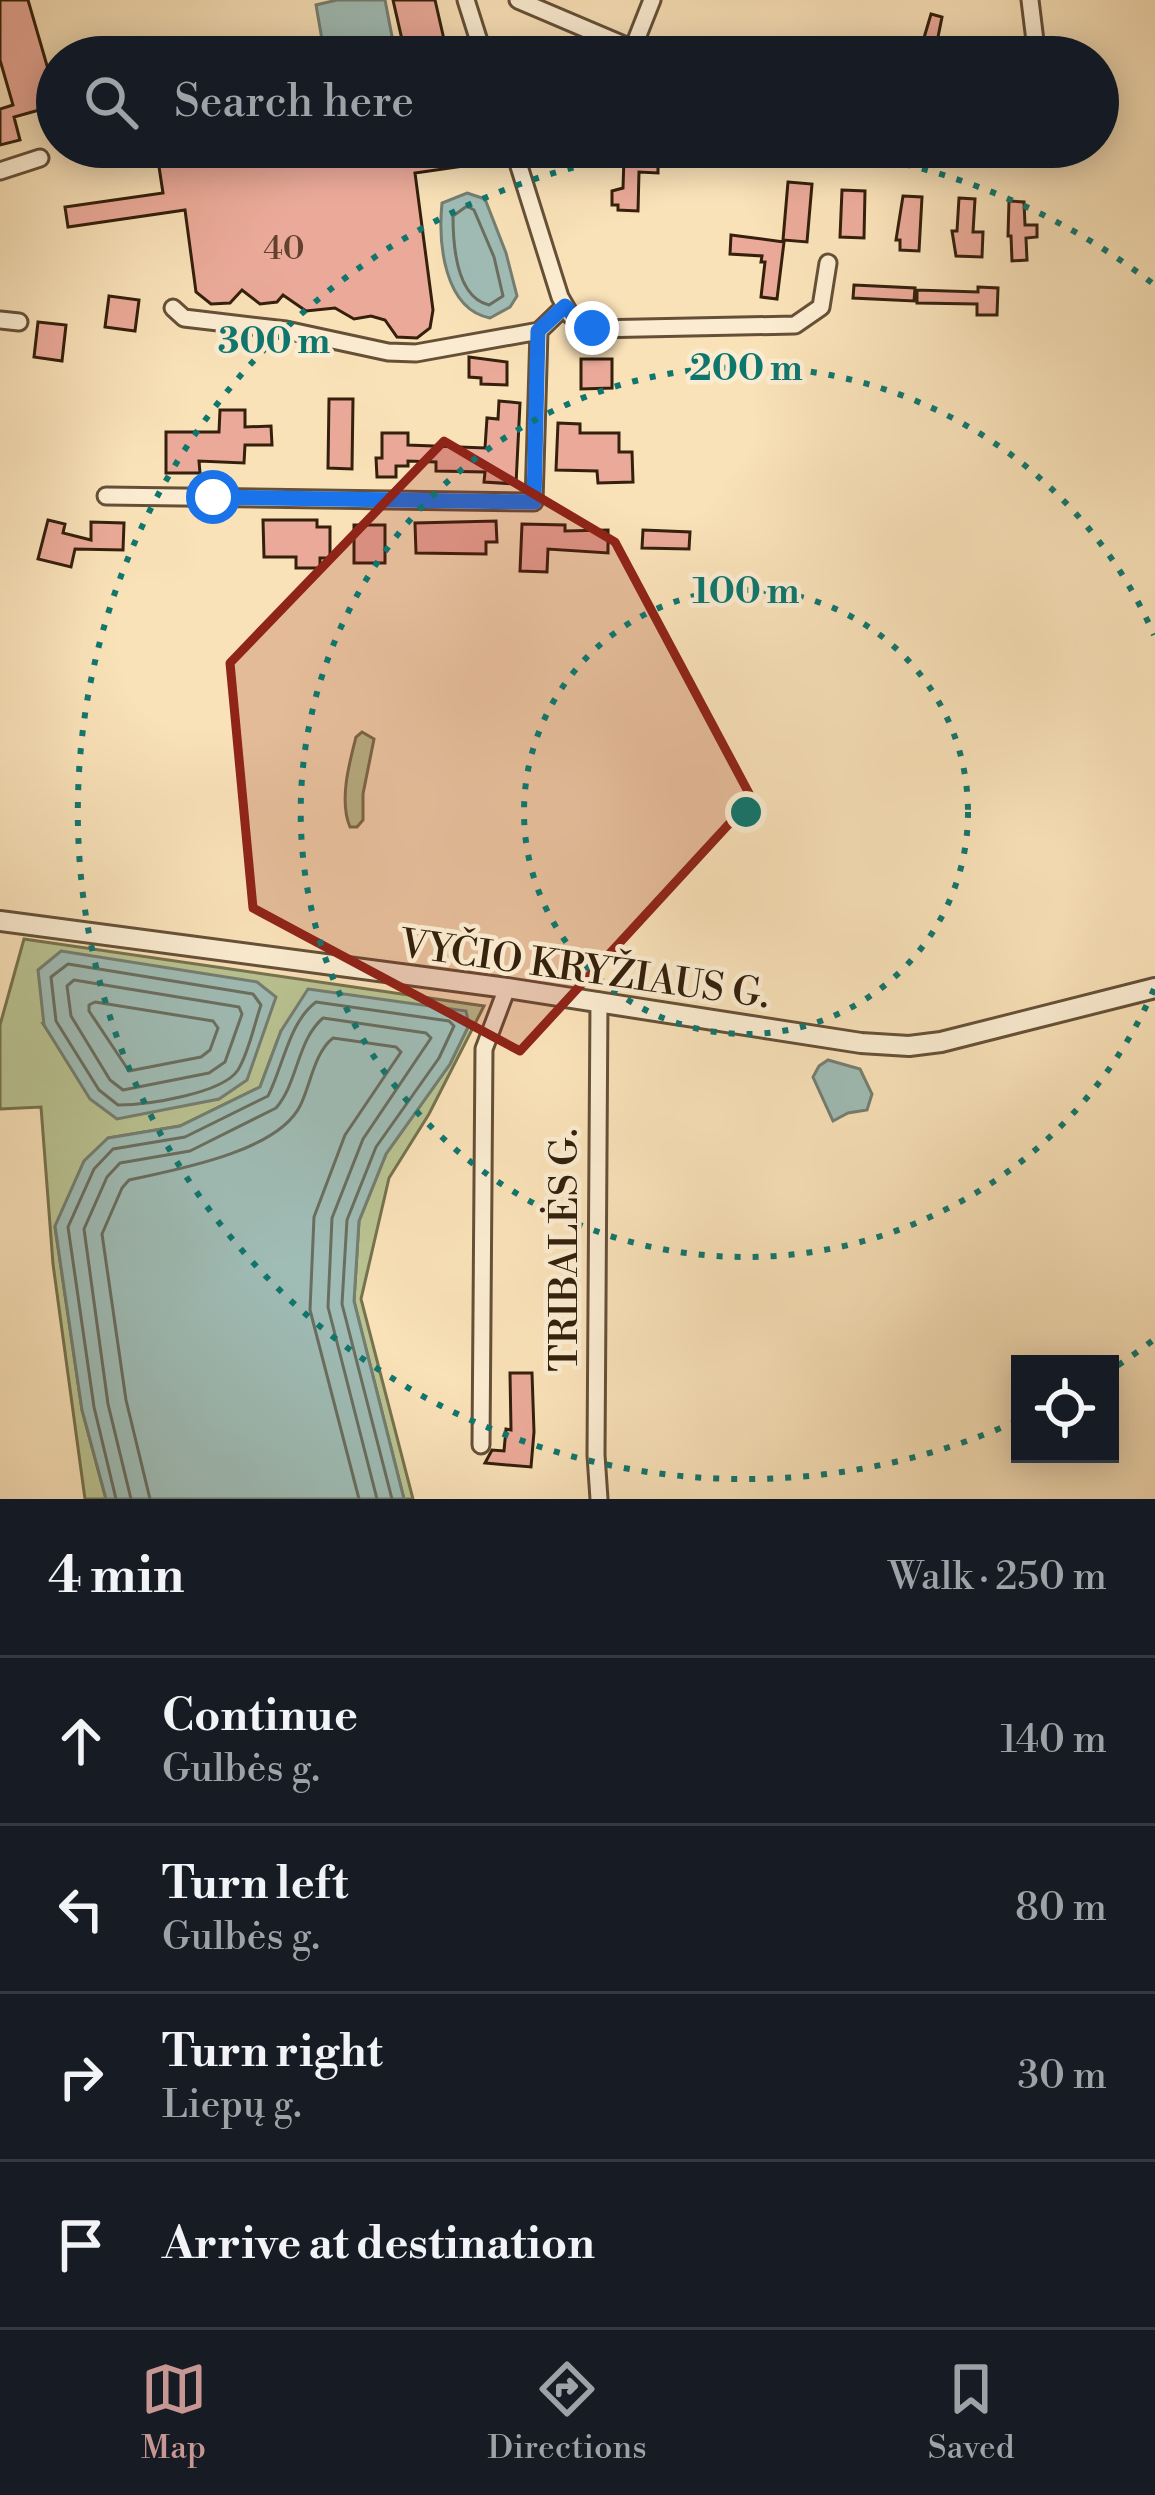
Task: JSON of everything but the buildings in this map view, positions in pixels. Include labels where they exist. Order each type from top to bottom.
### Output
[{"type":"street","points":[[466,0],[477,36]]},
{"type":"street","points":[[518,0],[604,36]]},
{"type":"street","points":[[638,36],[652,0]]},
{"type":"street","points":[[1030,0],[1034,36]]},
{"type":"street","points":[[0,171],[36,159]]},
{"type":"street","points":[[519,168],[565,306],[580,323],[609,331],[795,325],[820,307],[828,262]]},
{"type":"street","points":[[173,308],[184,318],[416,353],[538,331],[565,306]]},
{"type":"street","points":[[0,320],[19,322]]},
{"type":"street","points":[[106,496],[534,502],[538,331]]},
{"type":"street","name":"VYČIO KRYŽIAUS G.","points":[[0,921],[909,1046],[961,1038],[1155,988]]},
{"type":"street","points":[[481,1445],[484,1049],[507,988]]},
{"type":"street","name":"TRIBALĖS G.","points":[[598,1001],[599,1499]]},
{"type":"highlighted area","points":[[444,441],[615,542],[752,799],[520,1051],[253,908],[230,663]]},
{"type":"green space","points":[[362,732],[374,739],[363,820],[350,827],[346,782],[356,737]]},
{"type":"green space","points":[[24,939],[484,1006],[429,1114],[389,1178],[361,1299],[413,1499],[404,1499],[354,1301],[359,1221],[386,1154],[450,1064],[469,1025],[281,1031],[260,1087],[180,1126],[108,1138],[55,1227],[82,1410],[106,1499],[85,1499],[53,1264],[41,1107],[0,1109],[0,1025]],"holes":[[[44,1025],[219,1099],[60,1049]]]},
{"type":"water","points":[[385,0],[392,36],[321,36],[316,5]]},
{"type":"water","points":[[467,193],[485,199],[517,296],[510,307],[490,318],[463,302],[443,255],[442,203]]},
{"type":"water","points":[[61,951],[257,982],[276,997],[247,1080],[219,1099],[117,1119],[90,1099],[44,1025],[38,970]]},
{"type":"water","points":[[308,989],[466,1011],[469,1025],[450,1064],[386,1154],[359,1221],[354,1301],[404,1499],[106,1499],[82,1410],[55,1226],[84,1161],[108,1138],[180,1126],[260,1087],[281,1031]]},
{"type":"water","points":[[828,1060],[860,1069],[872,1094],[867,1110],[833,1121],[813,1077]]},
{"type":"route","points":[[213,497],[534,502],[538,331],[565,306],[571,316],[592,328]]}]
